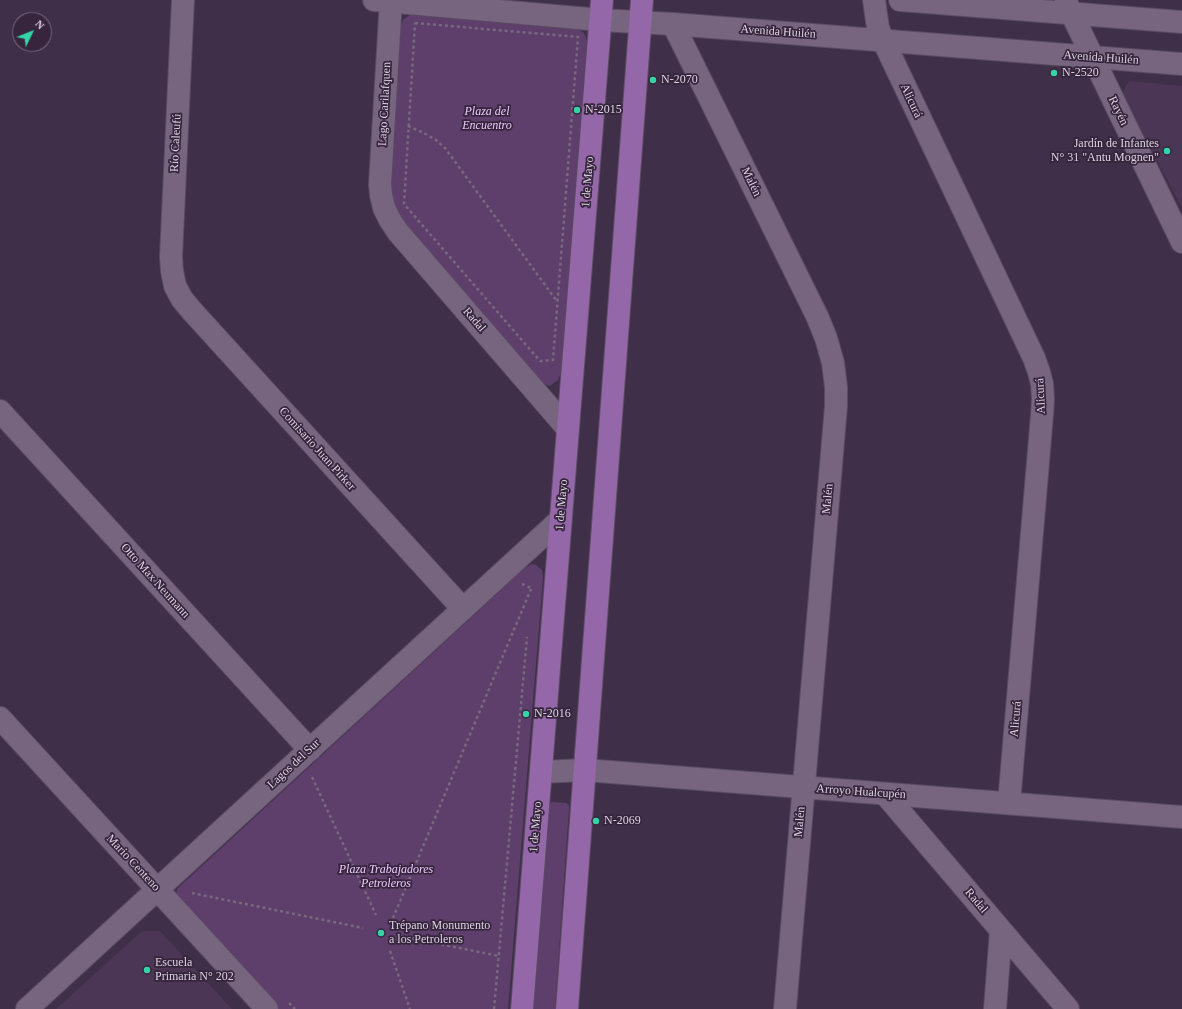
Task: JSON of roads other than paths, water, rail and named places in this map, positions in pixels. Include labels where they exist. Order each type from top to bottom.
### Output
[{"type":"main road","points":[[567,1009],[642,0]]},
{"type":"main road","name":"1 de Mayo","points":[[522,1009],[602,10]]},
{"type":"street","name":"Río Caleufú","points":[[175,286],[171,257],[183,0]]},
{"type":"street","name":"Avenida Huilén","points":[[385,0],[602,10],[641,23],[672,24],[1182,64]]},
{"type":"street","name":"Lago Carilafquen","points":[[384,208],[380,184],[385,0]]},
{"type":"street","name":"Alicurá","points":[[874,0],[878,28],[882,40],[1034,358],[1042,384],[1042,423],[1009,803]]},
{"type":"street","points":[[900,0],[1068,7],[1182,22]]},
{"type":"street","name":"Rayén","points":[[1068,7],[1182,242]]},
{"type":"street","name":"Malén","points":[[672,24],[817,316],[826,338],[833,363],[836,388],[836,406],[785,1009]]},
{"type":"street","name":"Radal","points":[[384,208],[398,232],[568,428]]},
{"type":"street","name":"Comisario Juan Pirker","points":[[175,286],[182,299],[192,311],[463,609]]},
{"type":"street","name":"Otto Max Neumann","points":[[0,411],[310,750]]},
{"type":"street","name":"Lagos del Sur","points":[[27,1009],[561,519]]},
{"type":"street","name":"Mario Centeno","points":[[0,718],[267,1009]]},
{"type":"street","name":"Arroyo Hualcupén","points":[[541,772],[585,770],[1182,817]]},
{"type":"street","name":"Radal","points":[[885,794],[1068,1009]]},
{"type":"street","points":[[995,1009],[1001,931]]},
{"type":"place","name":"N-2520","points":[[1054,73]]},
{"type":"place","name":"N-2070","points":[[653,80]]},
{"type":"place","name":"N-2015","points":[[577,110]]},
{"type":"place","name":"Jardín de Infantes N° 31 \"Antu Mognen\"","points":[[1167,151]]},
{"type":"place","name":"N-2016","points":[[526,714]]},
{"type":"place","name":"N-2069","points":[[596,821]]},
{"type":"place","name":"Trépano Monumento a los Petroleros","points":[[381,933]]},
{"type":"place","name":"Escuela Primaria N° 202","points":[[147,970]]},
{"type":"park label","name":"Plaza del Encuentro","points":[[487,119]]},
{"type":"park label","name":"Plaza Trabajadores Petroleros","points":[[386,877]]}]
